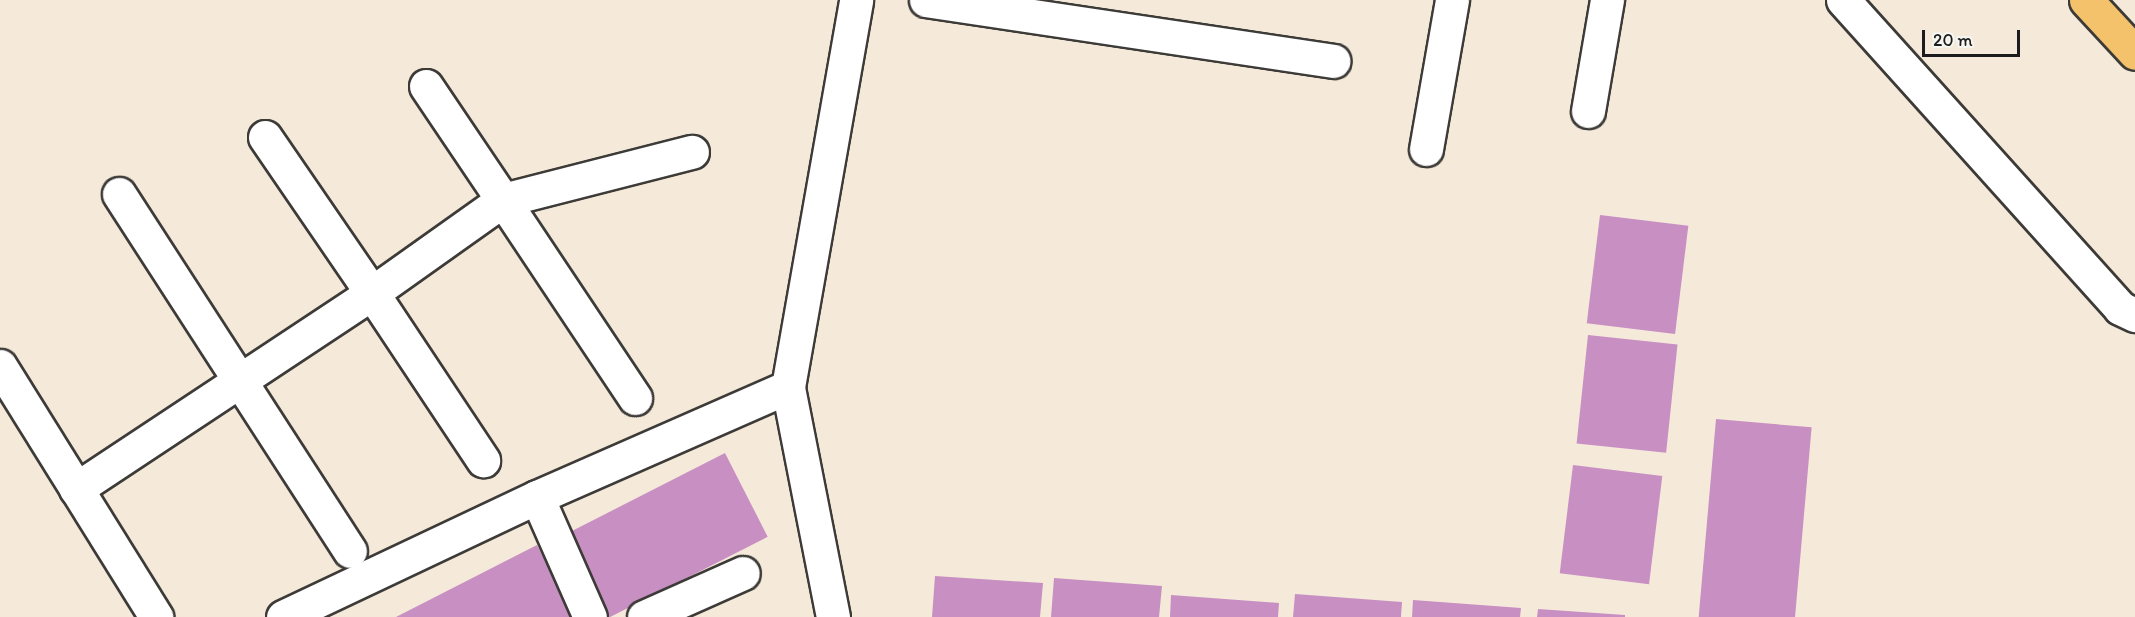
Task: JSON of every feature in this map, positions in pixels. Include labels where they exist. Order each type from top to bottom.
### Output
[{"type":"highway","points":[[2086,0],[2135,53]]},
{"type":"street","points":[[833,617],[788,387],[856,0]]},
{"type":"street","points":[[926,0],[1333,61]]},
{"type":"street","points":[[1426,149],[1452,0]]},
{"type":"street","points":[[1588,111],[1607,0]]},
{"type":"street","points":[[1843,0],[2120,308],[2135,315]]},
{"type":"street","points":[[426,86],[636,398]]},
{"type":"street","points":[[265,137],[483,460]]},
{"type":"street","points":[[76,489],[372,293],[503,200],[692,152]]},
{"type":"street","points":[[119,194],[350,551]]},
{"type":"street","points":[[0,366],[156,617]]},
{"type":"street","points":[[283,617],[537,497],[788,387]]},
{"type":"street","points":[[537,497],[590,617]]},
{"type":"street","points":[[644,617],[743,573]]},
{"type":"building","points":[[1600,215],[1688,226],[1675,334],[1587,323]]},
{"type":"building","points":[[1588,335],[1678,344],[1666,453],[1577,443]]},
{"type":"building","points":[[1716,419],[1812,427],[1795,617],[1699,617]]},
{"type":"building","points":[[725,453],[768,537],[607,617],[565,535]]},
{"type":"building","points":[[1573,465],[1662,476],[1649,584],[1560,573]]},
{"type":"building","points":[[537,545],[574,617],[396,617]]},
{"type":"building","points":[[935,576],[1043,583],[1040,617],[932,617]]},
{"type":"building","points":[[1054,578],[1162,586],[1159,617],[1051,617]]},
{"type":"building","points":[[1295,594],[1402,602],[1401,617],[1293,617]]},
{"type":"building","points":[[1171,595],[1279,603],[1278,617],[1170,617]]},
{"type":"building","points":[[1413,600],[1521,608],[1520,617],[1412,617]]},
{"type":"building","points":[[1538,609],[1625,615],[1625,617],[1537,617]]}]
